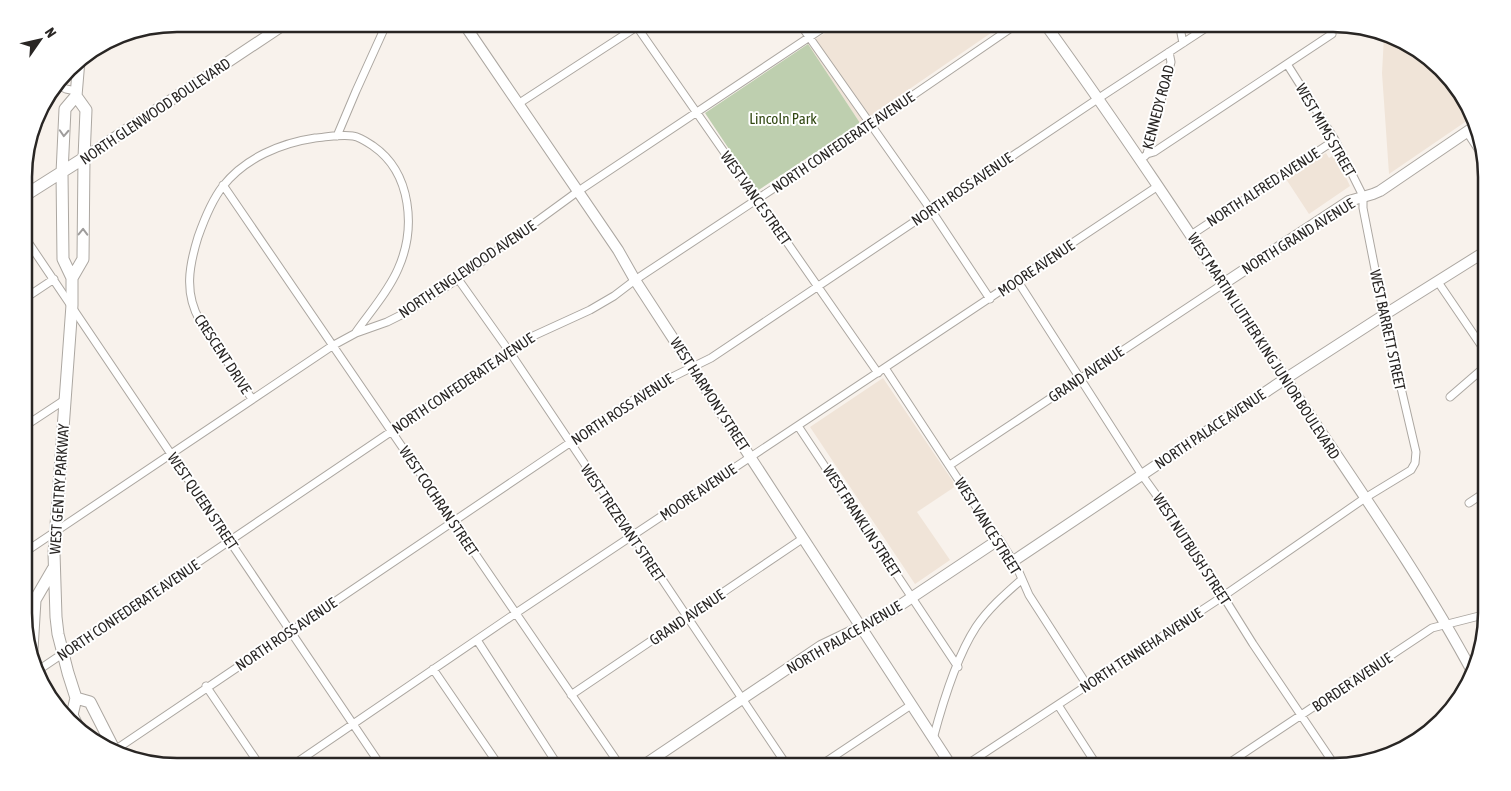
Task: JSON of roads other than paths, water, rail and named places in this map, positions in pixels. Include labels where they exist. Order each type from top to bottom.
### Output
[{"type":"main road","name":"WEST GENTRY PARKWAY","points":[[72,713],[76,698],[62,654],[56,617],[54,568],[72,305],[72,278],[63,259],[62,173],[65,109],[76,94],[78,73]]},
{"type":"main road","name":"WEST GENTRY PARKWAY","points":[[72,278],[83,259],[86,110],[76,94]]},
{"type":"main road","name":"NORTH GLENWOOD BOULEVARD","points":[[33,191],[84,158]]},
{"type":"main road","points":[[33,626],[35,600],[54,568]]},
{"type":"main road","points":[[76,698],[90,702],[110,742]]},
{"type":"street","name":"NORTH GLENWOOD BOULEVARD","points":[[84,158],[273,32]]},
{"type":"street","points":[[337,136],[383,32]]},
{"type":"street","name":"WEST HARMONY STREET","points":[[469,32],[618,250],[635,280],[751,456],[802,539],[946,758]]},
{"type":"street","points":[[518,104],[627,32]]},
{"type":"street","name":"WEST VANCE STREET","points":[[643,32],[696,112],[878,373]]},
{"type":"street","points":[[806,32],[931,210],[990,299]]},
{"type":"street","name":"NORTH ENGLEWOOD AVENUE","points":[[32,547],[332,346],[356,332],[387,322],[406,313],[458,279],[578,192],[817,32]]},
{"type":"street","name":"NORTH CONFEDERATE AVENUE","points":[[43,667],[509,351],[531,337],[590,310],[614,296],[635,280],[871,124],[1005,32]]},
{"type":"street","name":"WEST MARTIN LUTHER KING JUNIOR BOULEVARD","points":[[1051,32],[1098,98],[1144,156],[1158,186],[1365,498],[1469,666]]},
{"type":"street","points":[[1181,32],[1183,43]]},
{"type":"street","name":"NORTH ROSS AVENUE","points":[[120,747],[206,686],[291,631],[654,386],[711,358],[1098,98],[1200,32]]},
{"type":"street","points":[[1144,156],[1154,152],[1332,34]]},
{"type":"street","name":"KENNEDY ROAD","points":[[1144,156],[1171,62],[1169,52]]},
{"type":"street","name":"WEST MIMS STREET","points":[[1287,64],[1335,140],[1363,196]]},
{"type":"street","points":[[64,88],[76,94]]},
{"type":"street","name":"NORTH GRAND AVENUE","points":[[1223,284],[1349,201],[1380,191],[1470,129]]},
{"type":"street","name":"CRESCENT DRIVE","points":[[252,399],[197,316],[188,290],[195,246],[208,212],[223,186],[244,166],[265,152],[308,139],[353,136],[378,150],[396,171],[407,202],[408,236],[398,269],[391,284],[356,332]]},
{"type":"street","name":"NORTH ALFRED AVENUE","points":[[1191,235],[1335,140]]},
{"type":"street","name":"WEST COCHRAN STREET","points":[[223,186],[615,758]]},
{"type":"street","name":"MOORE AVENUE","points":[[303,758],[516,613],[1158,186]]},
{"type":"street","name":"WEST BARRETT STREET","points":[[1363,196],[1363,208],[1384,315],[1416,452],[1415,463]]},
{"type":"street","name":"WEST QUEEN STREET","points":[[33,249],[376,758]]},
{"type":"street","name":"NORTH PALACE AVENUE","points":[[1012,562],[1285,379],[1478,256]]},
{"type":"street","points":[[33,293],[54,279]]},
{"type":"street","name":"WEST TREZEVANT STREET","points":[[458,279],[509,351],[782,758]]},
{"type":"street","name":"WEST NUTBUSH STREET","points":[[1017,280],[1142,474],[1185,535],[1222,597],[1330,758]]},
{"type":"street","points":[[1438,282],[1478,342]]},
{"type":"street","name":"GRAND AVENUE","points":[[950,465],[1223,284]]},
{"type":"street","name":"WEST VANCE STREET","points":[[885,368],[1019,572],[1022,580],[1087,685]]},
{"type":"street","points":[[1450,398],[1478,372]]},
{"type":"street","points":[[32,421],[66,398]]},
{"type":"street","name":"WEST FRANKLIN STREET","points":[[798,426],[958,667]]},
{"type":"street","name":"NORTH TENNEHA AVENUE","points":[[977,758],[1222,597],[1365,498],[1410,470],[1415,463]]},
{"type":"street","points":[[1469,503],[1478,497]]},
{"type":"street","name":"GRAND AVENUE","points":[[571,695],[802,539]]},
{"type":"street","name":"NORTH PALACE AVENUE","points":[[654,758],[821,646],[871,622],[912,598],[998,540]]},
{"type":"street","points":[[933,739],[939,716],[968,641],[977,626],[1001,598],[1022,580]]},
{"type":"street","name":"BORDER AVENUE","points":[[1237,758],[1432,628],[1478,616]]},
{"type":"street","points":[[477,640],[553,758]]},
{"type":"street","points":[[433,669],[494,758]]},
{"type":"street","points":[[206,686],[256,758]]},
{"type":"street","points":[[832,758],[911,705]]},
{"type":"street","points":[[1058,705],[1092,758]]},
{"type":"park label","name":"Lincoln Park","points":[[783,118]]}]
